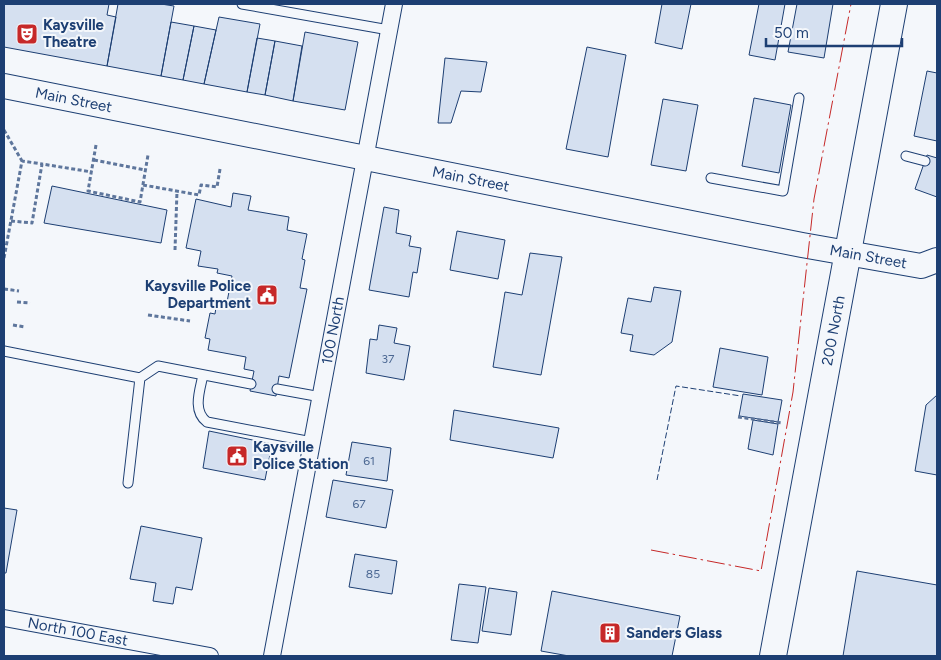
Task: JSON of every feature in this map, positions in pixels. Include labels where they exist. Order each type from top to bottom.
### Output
[{"type":"main road","name":"200 North","points":[[773,656],[894,4]]},
{"type":"main road","name":"Main Street","points":[[4,86],[848,253],[921,266],[937,260]]},
{"type":"street","name":"100 North","points":[[272,656],[394,4]]},
{"type":"street","name":"North 100 East","points":[[4,618],[210,656]]},
{"type":"lane","points":[[242,4],[389,30]]},
{"type":"lane","points":[[711,178],[783,191],[799,98]]},
{"type":"lane","points":[[906,156],[925,161]]},
{"type":"lane","points":[[4,351],[140,378],[158,366],[251,384]]},
{"type":"lane","points":[[203,375],[199,412],[207,422],[312,442]]},
{"type":"lane","points":[[128,483],[140,378]]},
{"type":"lane","points":[[277,389],[320,397]]},
{"type":"path","points":[[4,130],[22,161],[4,258]]},
{"type":"path","points":[[96,145],[88,191],[140,202],[148,155]]},
{"type":"path","points":[[94,160],[146,170]]},
{"type":"path","points":[[22,161],[92,172]]},
{"type":"path","points":[[11,221],[32,224],[42,164]]},
{"type":"path","points":[[143,185],[200,195],[201,185],[217,187],[220,169]]},
{"type":"path","points":[[175,250],[177,191]]},
{"type":"path","points":[[4,289],[19,291]]},
{"type":"path","points":[[17,302],[30,303]]},
{"type":"path","points":[[148,315],[190,321]]},
{"type":"path","points":[[13,324],[26,327]]},
{"type":"path","points":[[738,417],[782,423]]},
{"type":"building","points":[[4,4],[109,4],[107,15],[116,17],[107,66],[4,47]]},
{"type":"building","points":[[118,4],[161,4],[174,6],[161,76],[107,66]]},
{"type":"building","points":[[662,4],[691,4],[682,49],[655,43]]},
{"type":"building","points":[[759,4],[785,4],[775,60],[749,55]]},
{"type":"building","points":[[797,4],[833,4],[824,58],[788,52]]},
{"type":"building","points":[[219,17],[260,24],[247,92],[204,84]]},
{"type":"building","points":[[171,22],[194,26],[183,80],[161,76]]},
{"type":"building","points":[[194,26],[216,30],[204,84],[183,80]]},
{"type":"building","points":[[305,32],[358,42],[345,110],[293,101]]},
{"type":"building","points":[[257,38],[275,41],[265,95],[247,92]]},
{"type":"building","points":[[275,41],[302,46],[293,101],[265,95]]},
{"type":"building","points":[[587,47],[626,55],[608,157],[566,149]]},
{"type":"building","points":[[445,58],[487,62],[481,92],[461,91],[451,123],[438,123]]},
{"type":"building","points":[[927,71],[937,73],[937,141],[914,136]]},
{"type":"building","points":[[754,98],[791,105],[779,173],[742,166]]},
{"type":"building","points":[[663,99],[698,105],[686,171],[651,165]]},
{"type":"building","points":[[927,155],[937,158],[937,197],[915,189]]},
{"type":"building","points":[[52,186],[167,210],[161,243],[44,223]]},
{"type":"building","name":"Kaysville Police Department","points":[[233,193],[251,196],[248,210],[289,217],[287,230],[307,234],[302,259],[305,260],[300,288],[307,289],[289,378],[279,376],[276,396],[250,391],[254,371],[244,369],[246,357],[208,350],[210,339],[205,338],[210,313],[215,314],[217,300],[227,302],[232,276],[217,273],[218,269],[198,266],[201,251],[186,248],[196,199],[231,207]]},
{"type":"building","points":[[384,207],[399,210],[396,233],[411,236],[409,246],[421,248],[417,273],[413,272],[409,297],[369,290]]},
{"type":"building","points":[[457,231],[505,240],[498,279],[450,270]]},
{"type":"building","points":[[530,253],[562,257],[541,375],[493,367],[505,292],[522,295]]},
{"type":"building","points":[[654,287],[681,291],[672,342],[654,355],[630,351],[633,335],[621,333],[628,298],[651,302]]},
{"type":"building","points":[[379,325],[397,328],[394,343],[410,346],[404,380],[366,373],[370,339],[377,340]]},
{"type":"building","points":[[720,348],[768,357],[762,395],[713,387]]},
{"type":"building","points":[[743,394],[782,400],[778,422],[739,416]]},
{"type":"building","points":[[937,395],[937,475],[915,471],[926,405]]},
{"type":"building","points":[[454,410],[559,428],[553,458],[450,440]]},
{"type":"building","points":[[753,420],[778,424],[773,455],[748,449]]},
{"type":"building","name":"Kaysville Police Station","points":[[209,431],[272,444],[265,480],[203,468]]},
{"type":"building","points":[[352,442],[391,448],[387,481],[346,475]]},
{"type":"building","points":[[333,480],[393,490],[386,528],[326,517]]},
{"type":"building","points":[[4,508],[17,510],[6,573],[4,573]]},
{"type":"building","points":[[141,526],[202,538],[192,590],[176,587],[173,604],[153,601],[156,583],[130,579]]},
{"type":"building","points":[[355,554],[397,561],[392,594],[349,587]]},
{"type":"building","points":[[857,571],[937,585],[937,656],[843,656]]},
{"type":"building","points":[[459,584],[486,587],[478,643],[451,640]]},
{"type":"building","points":[[489,588],[517,592],[511,635],[482,631]]},
{"type":"building","name":"Sanders Glass","points":[[552,591],[680,616],[672,656],[569,656],[541,651]]},
{"type":"fence","points":[[657,480],[676,386],[741,396]]},
{"type":"power","points":[[651,550],[761,571],[793,392],[814,199],[851,4]]},
{"type":"place","name":"Kaysville Theatre","points":[[27,34]]},
{"type":"place","name":"Kaysville Police Department","points":[[267,295]]},
{"type":"place","name":"Kaysville Police Station","points":[[237,456]]},
{"type":"place","name":"Sanders Glass","points":[[610,633]]}]
